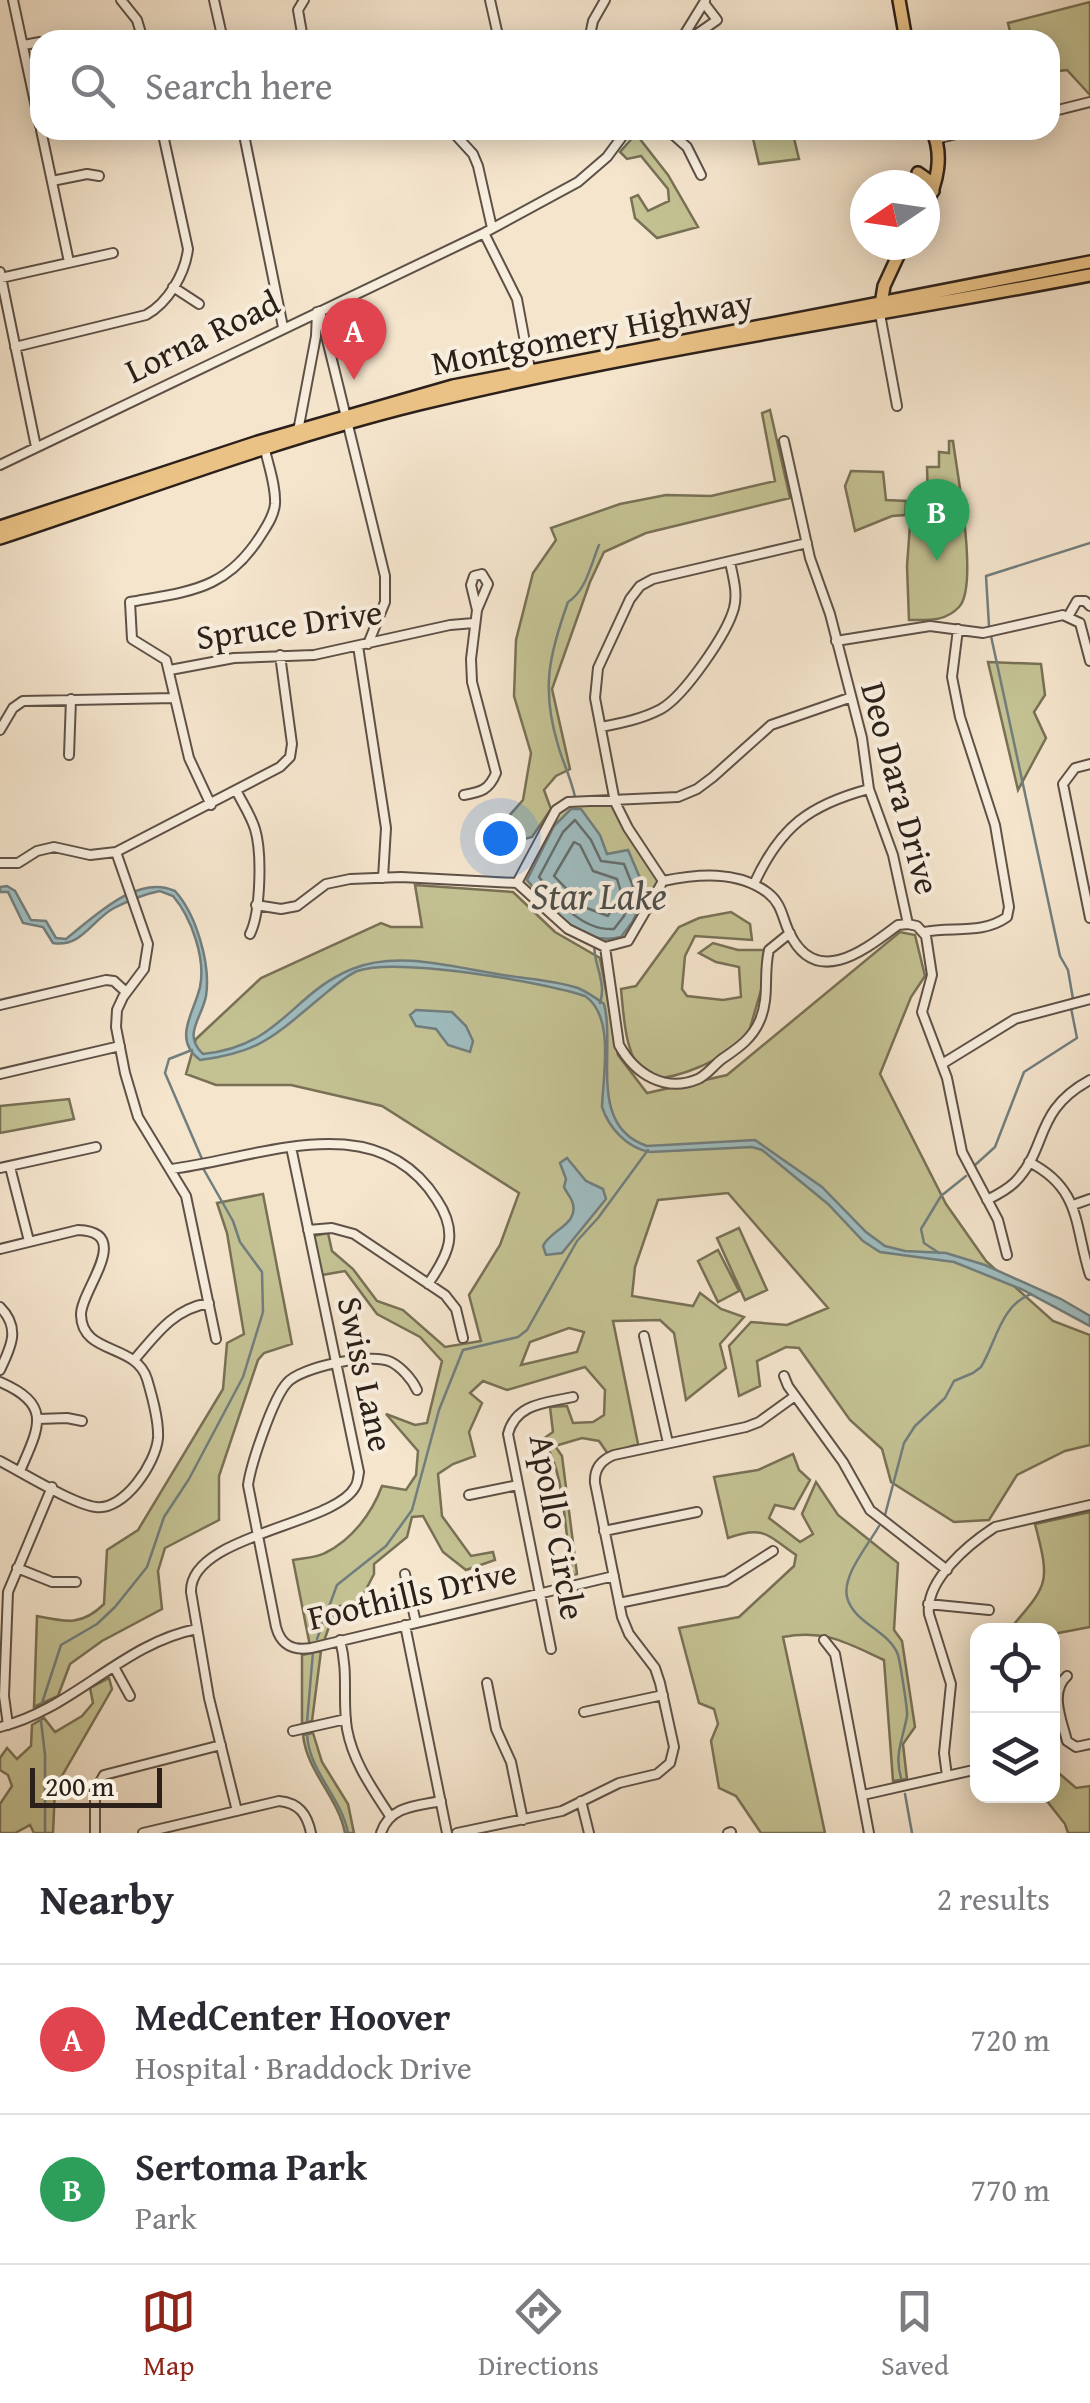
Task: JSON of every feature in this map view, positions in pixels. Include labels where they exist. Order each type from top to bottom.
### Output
[{"type":"main road","points":[[899,0],[904,30]]},
{"type":"main road","points":[[935,140],[938,170]]},
{"type":"main road","points":[[879,309],[896,260]]},
{"type":"main road","name":"Montgomery Highway","points":[[348,420],[1090,262]]},
{"type":"main road","points":[[892,268],[898,291],[916,296]]},
{"type":"main road","name":"Montgomery Highway","points":[[0,527],[453,386],[530,369],[1090,275]]},
{"type":"main road","name":"Montgomery Highway","points":[[0,538],[265,450],[298,434]]},
{"type":"street","points":[[13,0],[30,74]]},
{"type":"street","points":[[121,0],[140,30]]},
{"type":"street","points":[[214,0],[221,30]]},
{"type":"street","points":[[301,30],[298,10],[304,0]]},
{"type":"street","points":[[490,0],[496,30]]},
{"type":"street","points":[[591,30],[605,0]]},
{"type":"street","points":[[687,30],[704,2],[717,20],[703,30]]},
{"type":"street","points":[[24,45],[30,44]]},
{"type":"street","points":[[1060,110],[1090,102]]},
{"type":"street","points":[[43,140],[69,262]]},
{"type":"street","points":[[15,347],[146,315],[158,308],[184,268],[188,249],[164,140]]},
{"type":"street","points":[[245,140],[284,328]]},
{"type":"street","points":[[460,140],[478,166],[488,230],[517,299],[530,369]]},
{"type":"street","name":"Lorna Road","points":[[0,465],[488,230],[578,182],[620,140]]},
{"type":"street","points":[[679,140],[701,175]]},
{"type":"street","points":[[52,181],[87,174],[99,176]]},
{"type":"street","points":[[36,447],[1,274],[113,252]]},
{"type":"street","points":[[173,287],[199,304]]},
{"type":"street","points":[[879,309],[897,406]]},
{"type":"street","points":[[318,312],[385,576],[385,602],[363,645],[386,828],[383,878]]},
{"type":"street","points":[[298,434],[318,312]]},
{"type":"street","name":"Deo Dara Drive","points":[[754,884],[775,899],[790,934],[811,956],[840,962],[859,955],[898,925],[908,924],[893,854],[870,789],[862,738],[806,543],[784,442]]},
{"type":"street","points":[[211,805],[189,758],[170,670],[160,653],[132,639],[130,602],[166,597],[212,582],[246,559],[275,508],[265,450]]},
{"type":"street","points":[[663,881],[616,802],[595,698],[598,668],[640,586],[653,579],[806,543]]},
{"type":"street","points":[[601,728],[664,708],[687,686],[732,613],[735,587],[730,562]]},
{"type":"street","points":[[836,641],[930,626],[996,631],[1069,615],[1077,601],[1090,606]]},
{"type":"street","points":[[464,796],[483,792],[496,774],[472,682],[476,610]]},
{"type":"street","points":[[1080,623],[1090,614]]},
{"type":"street","points":[[1069,615],[1080,623],[1090,662]]},
{"type":"street","name":"Spruce Drive","points":[[170,670],[234,658],[314,655],[450,624],[474,623]]},
{"type":"street","points":[[908,924],[924,932],[982,926],[1004,920],[1009,912],[994,825],[960,717],[952,677],[958,630]]},
{"type":"street","points":[[0,864],[18,863],[37,851],[54,847],[90,855],[116,852],[280,767],[291,753],[280,655]]},
{"type":"street","points":[[69,755],[70,698]]},
{"type":"street","points":[[0,730],[13,708],[23,701],[175,698]]},
{"type":"street","points":[[517,882],[556,810],[568,802],[663,800],[697,789],[771,726],[849,698]]},
{"type":"street","points":[[1090,764],[1075,768],[1063,784],[1090,918]]},
{"type":"street","points":[[663,881],[714,875],[754,884],[767,855],[784,833],[826,803],[870,789]]},
{"type":"street","points":[[237,792],[254,825],[258,846],[256,906],[250,934]]},
{"type":"street","points":[[116,852],[146,932],[148,950],[144,969],[126,992],[116,1018],[120,1046],[134,1109],[189,1203],[216,1340]]},
{"type":"street","points":[[256,906],[288,909],[338,880],[517,882],[568,929],[605,947],[628,941],[663,881]]},
{"type":"street","points":[[924,932],[932,976],[922,1012],[942,1064],[962,1152],[998,1220],[1008,1255]]},
{"type":"street","points":[[605,947],[619,1046],[646,1076],[670,1084],[702,1078],[755,1031],[768,989],[768,950],[790,934]]},
{"type":"street","points":[[0,1005],[106,980],[126,992]]},
{"type":"street","points":[[942,1064],[1015,1019],[1090,999]]},
{"type":"street","points":[[0,1074],[120,1046]]},
{"type":"street","points":[[988,1200],[1010,1186],[1030,1162],[1054,1108],[1090,1080]]},
{"type":"street","points":[[171,1169],[334,1143],[378,1151],[420,1178],[438,1199],[451,1230],[448,1252],[428,1284]]},
{"type":"street","points":[[28,1241],[5,1168],[96,1147]]},
{"type":"street","name":"Swiss Lane","points":[[237,1810],[191,1592],[194,1572],[258,1535],[337,1503],[355,1488],[359,1472],[291,1147]]},
{"type":"street","points":[[1030,1162],[1056,1179],[1073,1205],[1090,1275]]},
{"type":"street","points":[[1073,1205],[1090,1199]]},
{"type":"street","points":[[0,1248],[78,1230],[87,1230],[98,1238],[104,1258],[80,1310],[83,1327],[93,1341],[136,1358],[147,1379],[157,1427],[152,1458],[124,1497],[110,1506],[89,1505],[0,1461]]},
{"type":"street","points":[[308,1230],[349,1232],[445,1295],[456,1309],[464,1338]]},
{"type":"street","points":[[136,1358],[171,1318],[208,1303]]},
{"type":"street","points":[[0,1307],[9,1318],[14,1335],[0,1370]]},
{"type":"street","points":[[644,1336],[668,1443]]},
{"type":"street","name":"Foothills Drive","points":[[416,1390],[401,1370],[386,1360],[370,1358],[302,1372],[281,1391],[250,1473],[248,1491],[276,1627],[284,1643],[304,1649],[614,1576]]},
{"type":"street","points":[[784,1376],[794,1396],[843,1462],[870,1510],[948,1570]]},
{"type":"street","points":[[0,1382],[26,1395],[38,1419],[36,1434],[20,1471]]},
{"type":"street","points":[[457,1833],[562,1811],[619,1783],[657,1774],[670,1764],[674,1747],[655,1668],[629,1634],[619,1603],[595,1483],[598,1466],[614,1455],[754,1424],[794,1396]]},
{"type":"street","name":"Apollo Circle","points":[[551,1649],[508,1434],[512,1422],[525,1408],[573,1397]]},
{"type":"street","points":[[38,1419],[82,1421]]},
{"type":"street","points":[[469,1495],[518,1485]]},
{"type":"street","points":[[52,1487],[8,1592],[4,1726],[41,1714],[163,1639],[198,1629]]},
{"type":"street","points":[[947,1776],[944,1754],[951,1684],[928,1604],[934,1586],[995,1527],[1090,1505]]},
{"type":"street","points":[[604,1531],[696,1512]]},
{"type":"street","points":[[619,1603],[726,1580],[773,1551]]},
{"type":"street","points":[[17,1568],[52,1582],[76,1582]]},
{"type":"street","points":[[405,1574],[416,1622]]},
{"type":"street","points":[[928,1604],[990,1610]]},
{"type":"street","points":[[405,1625],[447,1833]]},
{"type":"street","points":[[340,1640],[347,1670],[346,1718],[356,1762],[390,1816]]},
{"type":"street","points":[[824,1640],[835,1654],[869,1833]]},
{"type":"street","points":[[114,1668],[130,1696]]},
{"type":"street","points":[[1067,1676],[1057,1693],[1070,1744],[1090,1744]]},
{"type":"street","points":[[487,1683],[496,1729],[511,1762],[516,1833]]},
{"type":"street","points":[[584,1712],[663,1695]]},
{"type":"street","points":[[293,1731],[346,1718]]},
{"type":"street","points":[[98,1832],[95,1790],[104,1776],[221,1745]]},
{"type":"street","points":[[863,1795],[970,1771]]},
{"type":"street","points":[[381,1833],[390,1816],[406,1808],[441,1801]]},
{"type":"street","points":[[581,1801],[589,1833]]},
{"type":"street","points":[[146,1833],[274,1802],[289,1802],[305,1814],[311,1833]]},
{"type":"shaded area","points":[[1090,2],[1090,95],[1067,70],[1060,71],[1060,30],[1010,30],[1008,23]]},
{"type":"shaded area","points":[[631,140],[641,140],[668,175],[698,227],[657,238],[635,218],[631,198],[638,195],[648,211],[669,201],[668,189],[641,156],[627,159],[620,152]]},
{"type":"shaded area","points":[[753,140],[794,140],[799,159],[759,164]]},
{"type":"shaded area","points":[[770,410],[790,498],[646,533],[604,552],[552,689],[570,769],[556,776],[544,790],[551,809],[532,837],[499,846],[493,834],[523,800],[531,753],[514,696],[516,640],[533,573],[556,540],[551,528],[620,504],[666,495],[711,496],[775,481],[762,413]]},
{"type":"shaded area","points":[[949,441],[953,441],[965,528],[965,595],[959,607],[948,615],[909,620],[907,566],[912,498],[928,498],[927,467],[939,467],[939,452],[949,453]]},
{"type":"shaded area","points":[[851,471],[883,472],[886,500],[906,501],[905,515],[892,516],[855,531],[845,486]]},
{"type":"shaded area","points":[[988,662],[1041,664],[1045,695],[1034,712],[1046,738],[1018,790]]},
{"type":"shaded area","name":"Star Lake","points":[[584,802],[613,806],[660,883],[633,932],[621,942],[590,939],[557,917],[520,882],[557,813],[567,805]]},
{"type":"shaded area","points":[[415,885],[513,892],[555,932],[600,958],[618,1055],[647,1093],[727,1075],[900,932],[915,935],[925,976],[911,997],[880,1074],[946,1204],[986,1261],[1053,1321],[1090,1335],[1090,1445],[1065,1451],[1017,1475],[989,1520],[954,1522],[891,1482],[882,1449],[850,1420],[799,1348],[786,1347],[757,1361],[760,1386],[739,1396],[729,1346],[751,1322],[787,1325],[828,1308],[728,1193],[658,1200],[635,1267],[632,1296],[693,1306],[700,1293],[721,1309],[744,1317],[720,1344],[726,1368],[686,1400],[674,1333],[660,1320],[613,1321],[638,1444],[608,1454],[599,1441],[582,1438],[555,1446],[562,1456],[577,1574],[573,1575],[556,1470],[543,1439],[553,1432],[550,1407],[567,1406],[573,1423],[593,1422],[604,1415],[605,1390],[585,1367],[507,1390],[483,1381],[470,1393],[482,1403],[469,1432],[475,1456],[438,1474],[442,1516],[471,1556],[493,1552],[495,1560],[466,1570],[443,1552],[423,1516],[412,1517],[407,1537],[374,1564],[374,1574],[360,1601],[336,1607],[324,1641],[310,1646],[293,1560],[321,1555],[344,1541],[367,1516],[382,1486],[406,1490],[416,1475],[418,1451],[386,1414],[415,1425],[427,1423],[442,1361],[420,1337],[377,1314],[345,1271],[322,1275],[313,1236],[328,1233],[332,1251],[353,1269],[377,1301],[403,1310],[445,1347],[481,1341],[469,1295],[500,1245],[519,1193],[382,1106],[291,1085],[216,1085],[186,1074],[196,1039],[261,978],[381,923],[391,927],[422,927]],"holes":[[[569,1328],[584,1332],[577,1352],[521,1365],[530,1342]]]},
{"type":"shaded area","points":[[731,912],[750,924],[752,940],[695,936],[685,956],[682,989],[687,996],[723,1000],[741,997],[739,967],[699,953],[713,943],[738,950],[764,950],[764,980],[746,1042],[687,1072],[648,1080],[630,1049],[621,989],[636,986],[679,927],[699,918]]},
{"type":"shaded area","points":[[69,1099],[74,1119],[0,1133],[0,1106]]},
{"type":"shaded area","points":[[263,1194],[292,1344],[264,1353],[258,1360],[219,1476],[219,1520],[165,1548],[158,1571],[162,1609],[102,1641],[70,1664],[58,1696],[34,1707],[37,1616],[81,1619],[104,1604],[107,1550],[138,1530],[223,1389],[227,1343],[244,1334],[227,1233],[217,1203]]},
{"type":"shaded area","points":[[739,1228],[767,1290],[745,1300],[717,1238]]},
{"type":"shaded area","points":[[718,1250],[739,1291],[718,1302],[698,1261]]},
{"type":"shaded area","points":[[793,1454],[799,1470],[810,1480],[794,1509],[775,1505],[769,1518],[800,1542],[813,1534],[802,1514],[816,1482],[838,1515],[898,1563],[894,1630],[902,1641],[915,1727],[903,1744],[907,1779],[893,1781],[884,1660],[824,1636],[783,1637],[825,1833],[761,1833],[736,1796],[719,1788],[711,1741],[718,1724],[714,1709],[699,1703],[679,1628],[739,1617],[794,1566],[796,1555],[765,1534],[750,1532],[728,1538],[714,1477],[758,1470]]},
{"type":"shaded area","points":[[1090,1512],[1090,1627],[1060,1633],[1060,1623],[1015,1623],[1043,1583],[1043,1560],[1035,1524]]},
{"type":"shaded area","points":[[321,1651],[312,1721],[302,1724],[302,1655]]},
{"type":"shaded area","points":[[109,1678],[112,1689],[55,1788],[53,1833],[34,1833],[30,1825],[15,1833],[0,1833],[0,1804],[12,1786],[8,1775],[0,1770],[0,1758],[7,1748],[17,1759],[31,1746],[32,1725],[44,1718],[55,1732],[82,1716],[93,1703],[90,1688]]},
{"type":"shaded area","points":[[313,1733],[322,1762],[348,1804],[354,1833],[345,1833],[310,1761],[303,1735]]},
{"type":"shaded area","points":[[1060,1774],[1076,1788],[1090,1786],[1090,1833],[1068,1833],[1048,1803],[1060,1803]]},
{"type":"water","name":"Star Lake","points":[[571,809],[581,809],[600,835],[607,854],[628,850],[646,892],[621,937],[606,939],[580,931],[556,913],[527,880],[554,826]]},
{"type":"water","points":[[0,887],[15,891],[31,920],[46,921],[56,938],[66,939],[131,893],[161,887],[175,891],[195,926],[204,955],[206,996],[194,1033],[203,1054],[251,1041],[331,980],[370,964],[427,962],[578,988],[604,1004],[610,1105],[628,1136],[647,1146],[755,1140],[822,1187],[885,1246],[946,1253],[985,1265],[1061,1299],[1090,1316],[1090,1326],[1021,1289],[954,1262],[880,1252],[762,1150],[752,1147],[650,1152],[627,1142],[609,1122],[602,1107],[604,1031],[594,1005],[585,996],[470,973],[377,967],[347,976],[290,1023],[253,1047],[200,1060],[192,1052],[186,1035],[200,987],[199,951],[191,926],[173,896],[160,891],[136,898],[106,913],[79,937],[53,943],[43,927],[23,923],[8,892],[0,892]]},
{"type":"water","points":[[416,1010],[452,1012],[466,1026],[473,1041],[470,1052],[448,1045],[436,1029],[416,1026],[410,1015]]},
{"type":"water","points":[[567,1158],[586,1181],[603,1189],[606,1199],[562,1253],[546,1255],[543,1246],[569,1221],[574,1209],[564,1187],[566,1179],[560,1163]]},
{"type":"waterway","points":[[989,626],[986,576],[1090,543]]},
{"type":"waterway","points":[[575,797],[553,725],[550,672],[568,602],[584,584],[599,545]]},
{"type":"waterway","points":[[991,636],[1060,956],[1068,970],[1073,999]]},
{"type":"waterway","points":[[596,938],[602,986],[600,1003]]},
{"type":"waterway","points":[[974,1166],[995,1147],[1024,1072],[1077,1038],[1071,1008]]},
{"type":"waterway","points":[[192,1050],[169,1059],[165,1073],[202,1159]]},
{"type":"waterway","points":[[317,1639],[337,1585],[386,1546],[412,1510],[439,1410],[463,1350],[518,1337],[527,1330],[577,1241],[648,1150]]},
{"type":"waterway","points":[[42,1703],[61,1645],[97,1624],[147,1567],[164,1517],[189,1479],[243,1377],[263,1312],[262,1272],[240,1242],[233,1221],[204,1170]]},
{"type":"waterway","points":[[939,1253],[924,1243],[921,1229],[941,1196],[966,1176]]},
{"type":"waterway","points":[[885,1515],[904,1443],[915,1426],[945,1398],[954,1381],[981,1367],[1006,1315],[1031,1294]]},
{"type":"waterway","points":[[879,1526],[852,1570],[847,1597],[856,1614],[888,1639],[898,1655],[907,1712],[899,1754],[901,1778]]},
{"type":"waterway","points":[[307,1722],[313,1652]]},
{"type":"waterway","points":[[41,1721],[45,1833]]},
{"type":"waterway","points":[[307,1733],[313,1759],[348,1833]]},
{"type":"waterway","points":[[905,1794],[912,1833]]},
{"type":"place","name":"MedCenter Hoover","points":[[354,380]]},
{"type":"place","name":"Sertoma Park","points":[[937,561]]}]
